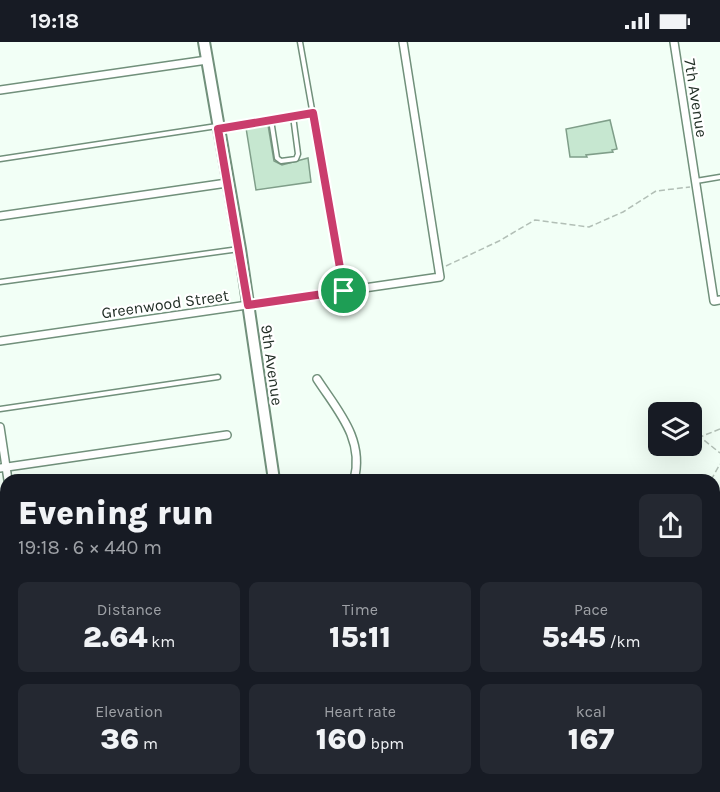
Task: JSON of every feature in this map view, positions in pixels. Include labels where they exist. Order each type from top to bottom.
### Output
[{"type":"main road","name":"9th Avenue","points":[[204,42],[240,249],[273,474]]},
{"type":"street","points":[[403,42],[439,269]]},
{"type":"street","name":"7th Avenue","points":[[674,42],[717,301]]},
{"type":"street","points":[[0,90],[207,60]]},
{"type":"street","points":[[0,216],[227,183]]},
{"type":"street","name":"Greenwood Street","points":[[0,341],[440,277],[439,269]]},
{"type":"street","points":[[316,379],[342,412],[354,443],[357,465],[355,474]]},
{"type":"street","points":[[0,427],[3,467],[227,435]]},
{"type":"lane","points":[[300,42],[344,291]]},
{"type":"lane","points":[[0,159],[313,113]]},
{"type":"lane","points":[[271,120],[278,158],[281,161],[296,159],[298,154],[292,116]]},
{"type":"lane","points":[[696,183],[720,177]]},
{"type":"lane","points":[[0,282],[240,249]]},
{"type":"lane","points":[[0,409],[218,377]]},
{"type":"path","points":[[439,269],[499,241],[535,220],[589,227],[623,212],[656,191],[696,183]]},
{"type":"path","points":[[720,429],[700,437],[720,453]]},
{"type":"path","points":[[196,792],[271,792]]},
{"type":"building","points":[[610,120],[617,149],[612,150],[613,152],[586,155],[587,157],[570,157],[566,129]]},
{"type":"building","points":[[268,125],[274,161],[282,165],[308,158],[311,182],[256,190],[246,128]]},
{"type":"route","points":[[313,113],[344,291],[248,305],[218,129],[313,113]]}]
